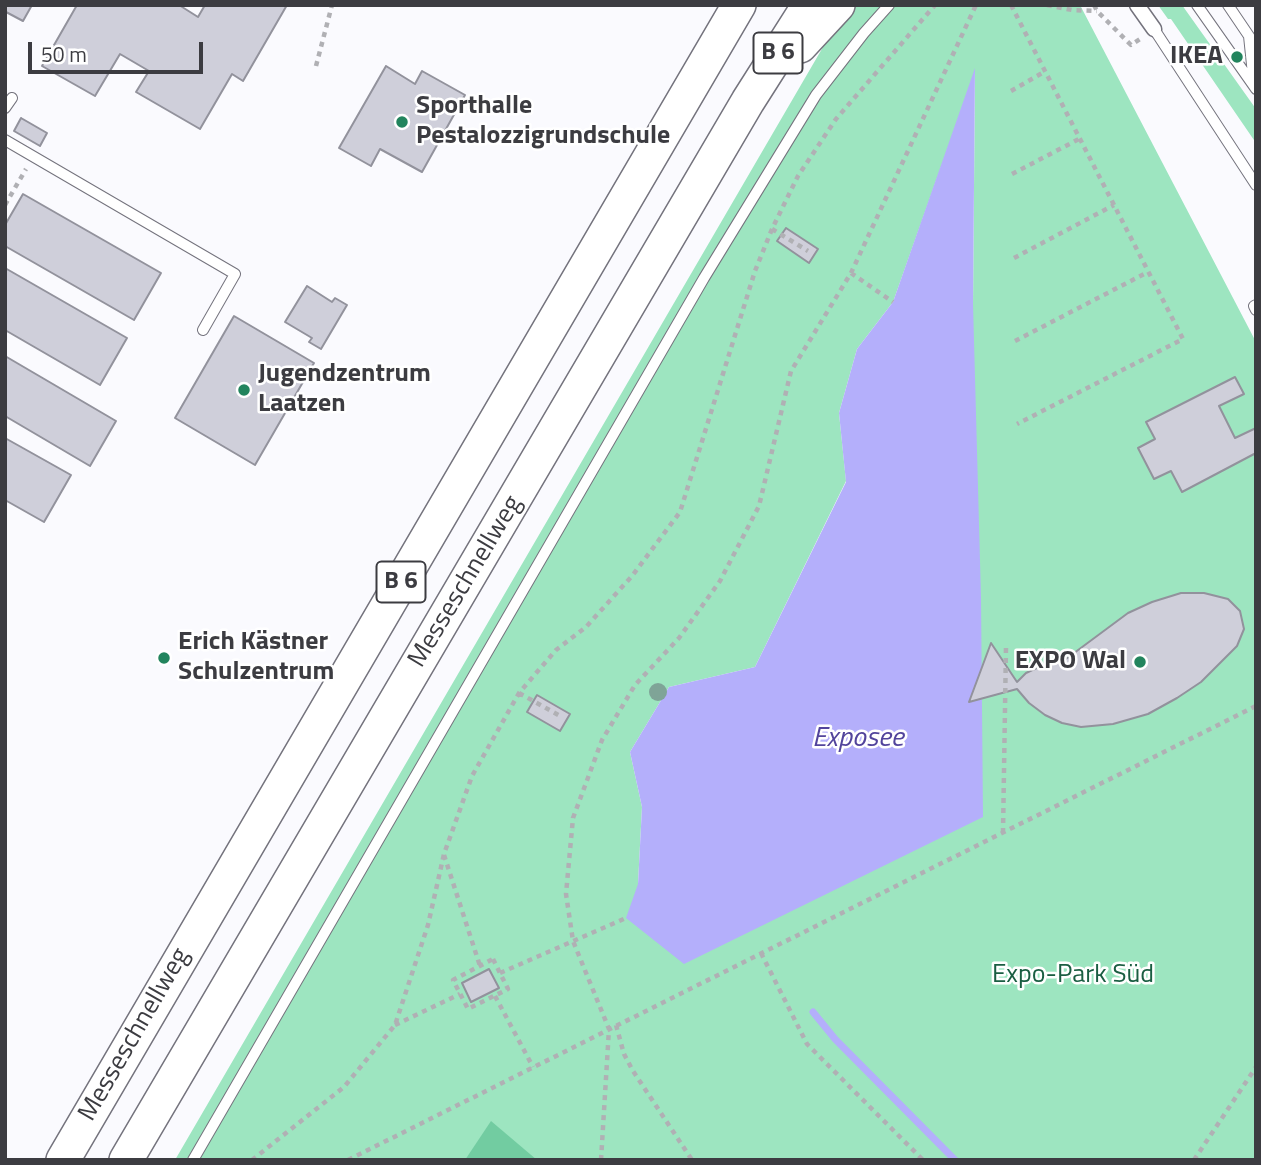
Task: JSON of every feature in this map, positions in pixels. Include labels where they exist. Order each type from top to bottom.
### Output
[{"type":"highway","name":"Messeschnellweg","points":[[62,1160],[739,5]]},
{"type":"highway","name":"Messeschnellweg","points":[[126,1160],[748,101],[809,5]]},
{"type":"highway","points":[[748,101],[838,5]]},
{"type":"street","points":[[1137,5],[1154,29]]},
{"type":"lane","points":[[193,1160],[704,278],[816,95],[889,5]]},
{"type":"lane","points":[[1197,5],[1255,89]]},
{"type":"lane","points":[[1228,5],[1252,41],[1255,89]]},
{"type":"lane","points":[[1154,29],[1256,185]]},
{"type":"lane","points":[[5,108],[12,98]]},
{"type":"lane","points":[[5,140],[235,274],[203,330]]},
{"type":"path","points":[[316,66],[332,5]]},
{"type":"path","points":[[252,1160],[344,1087],[395,1025],[428,925],[444,854],[472,776],[519,694],[556,650],[586,627],[632,576],[680,512],[755,271],[772,229],[799,176],[836,119],[934,5]]},
{"type":"path","points":[[601,1160],[609,1029],[573,941],[566,894],[573,818],[602,740],[635,685],[679,638],[720,581],[759,506],[791,371],[851,273],[976,5]]},
{"type":"path","points":[[1010,5],[1183,339],[1017,424]]},
{"type":"path","points":[[1047,5],[1072,10],[1096,8],[1131,45],[1154,29]]},
{"type":"path","points":[[1011,91],[1044,72]]},
{"type":"path","points":[[1012,174],[1079,139]]},
{"type":"path","points":[[5,205],[34,155]]},
{"type":"path","points":[[1014,258],[1114,205]]},
{"type":"path","points":[[772,229],[808,251]]},
{"type":"path","points":[[1015,341],[1148,272]]},
{"type":"path","points":[[851,273],[893,302]]},
{"type":"path","points":[[1003,833],[1006,646]]},
{"type":"path","points":[[519,694],[562,717]]},
{"type":"path","points":[[348,1160],[1256,706]]},
{"type":"path","points":[[444,854],[480,966]]},
{"type":"path","points":[[500,973],[626,918]]},
{"type":"path","points":[[761,953],[807,1044],[923,1160]]},
{"type":"path","points":[[494,959],[508,989],[468,1009],[453,980],[480,966],[494,959]]},
{"type":"path","points":[[395,1025],[460,994]]},
{"type":"path","points":[[495,996],[533,1067]]},
{"type":"path","points":[[616,1025],[624,1054],[633,1071],[692,1160]]},
{"type":"path","points":[[1194,1160],[1256,1067]]},
{"type":"green space","name":"Expo-Park Süd","points":[[850,5],[1080,5],[1256,342],[1256,1160],[175,1160],[844,11]],"holes":[[[975,71],[973,304],[638,884],[642,807],[630,752],[669,687],[755,667],[846,481],[839,413],[857,349],[893,302]]]},
{"type":"green space","points":[[1158,5],[1182,5],[1256,109],[1256,143],[1171,19],[1168,19]]},
{"type":"green space","points":[[491,1121],[537,1160],[465,1160]]},
{"type":"water","name":"Exposee","points":[[975,68],[973,304],[981,598],[983,817],[684,964],[626,918],[638,884],[642,807],[630,752],[669,687],[755,667],[846,482],[839,413],[857,349],[893,302]]},
{"type":"building","points":[[5,5],[32,5],[23,21],[6,12],[5,14]]},
{"type":"building","points":[[77,5],[179,5],[198,17],[205,5],[287,5],[243,81],[232,74],[200,129],[136,92],[149,71],[120,54],[95,96],[42,66]]},
{"type":"building","name":"Sporthalle Pestalozzigrundschule","points":[[386,66],[415,84],[422,71],[465,95],[422,172],[380,149],[371,166],[339,148]]},
{"type":"building","points":[[21,118],[47,133],[40,146],[14,131]]},
{"type":"building","points":[[23,194],[161,273],[134,320],[5,246],[5,225]]},
{"type":"building","points":[[786,228],[818,249],[809,263],[777,241]]},
{"type":"building","points":[[5,268],[127,338],[100,385],[5,330]]},
{"type":"building","points":[[307,286],[332,302],[335,298],[347,305],[321,349],[309,342],[312,338],[285,322]]},
{"type":"building","name":"Jugendzentrum Laatzen","points":[[234,316],[314,363],[255,465],[175,418]]},
{"type":"building","points":[[5,356],[116,421],[90,466],[5,416]]},
{"type":"building","points":[[1235,377],[1244,394],[1219,406],[1235,438],[1256,428],[1256,453],[1182,492],[1171,471],[1154,479],[1138,448],[1155,439],[1146,422]]},
{"type":"building","points":[[5,438],[71,475],[44,522],[5,500]]},
{"type":"building","name":"EXPO Wal","points":[[1181,593],[1204,593],[1228,599],[1240,611],[1244,629],[1237,646],[1201,682],[1148,714],[1113,724],[1081,727],[1062,723],[1045,715],[1017,689],[969,702],[991,643],[1017,682],[1026,673],[1066,659],[1128,613]]},
{"type":"building","points":[[537,695],[570,714],[560,731],[527,712]]},
{"type":"building","points":[[489,969],[499,988],[471,1002],[462,983]]},
{"type":"waterway","points":[[813,1012],[835,1039],[955,1160]]},
{"type":"place","name":"IKEA","points":[[1237,57]]},
{"type":"place","name":"Sporthalle Pestalozzigrundschule","points":[[402,122]]},
{"type":"place","name":"Jugendzentrum Laatzen","points":[[244,390]]},
{"type":"place","name":"Erich Kästner Schulzentrum","points":[[164,658]]},
{"type":"place","name":"EXPO Wal","points":[[1140,662]]}]
